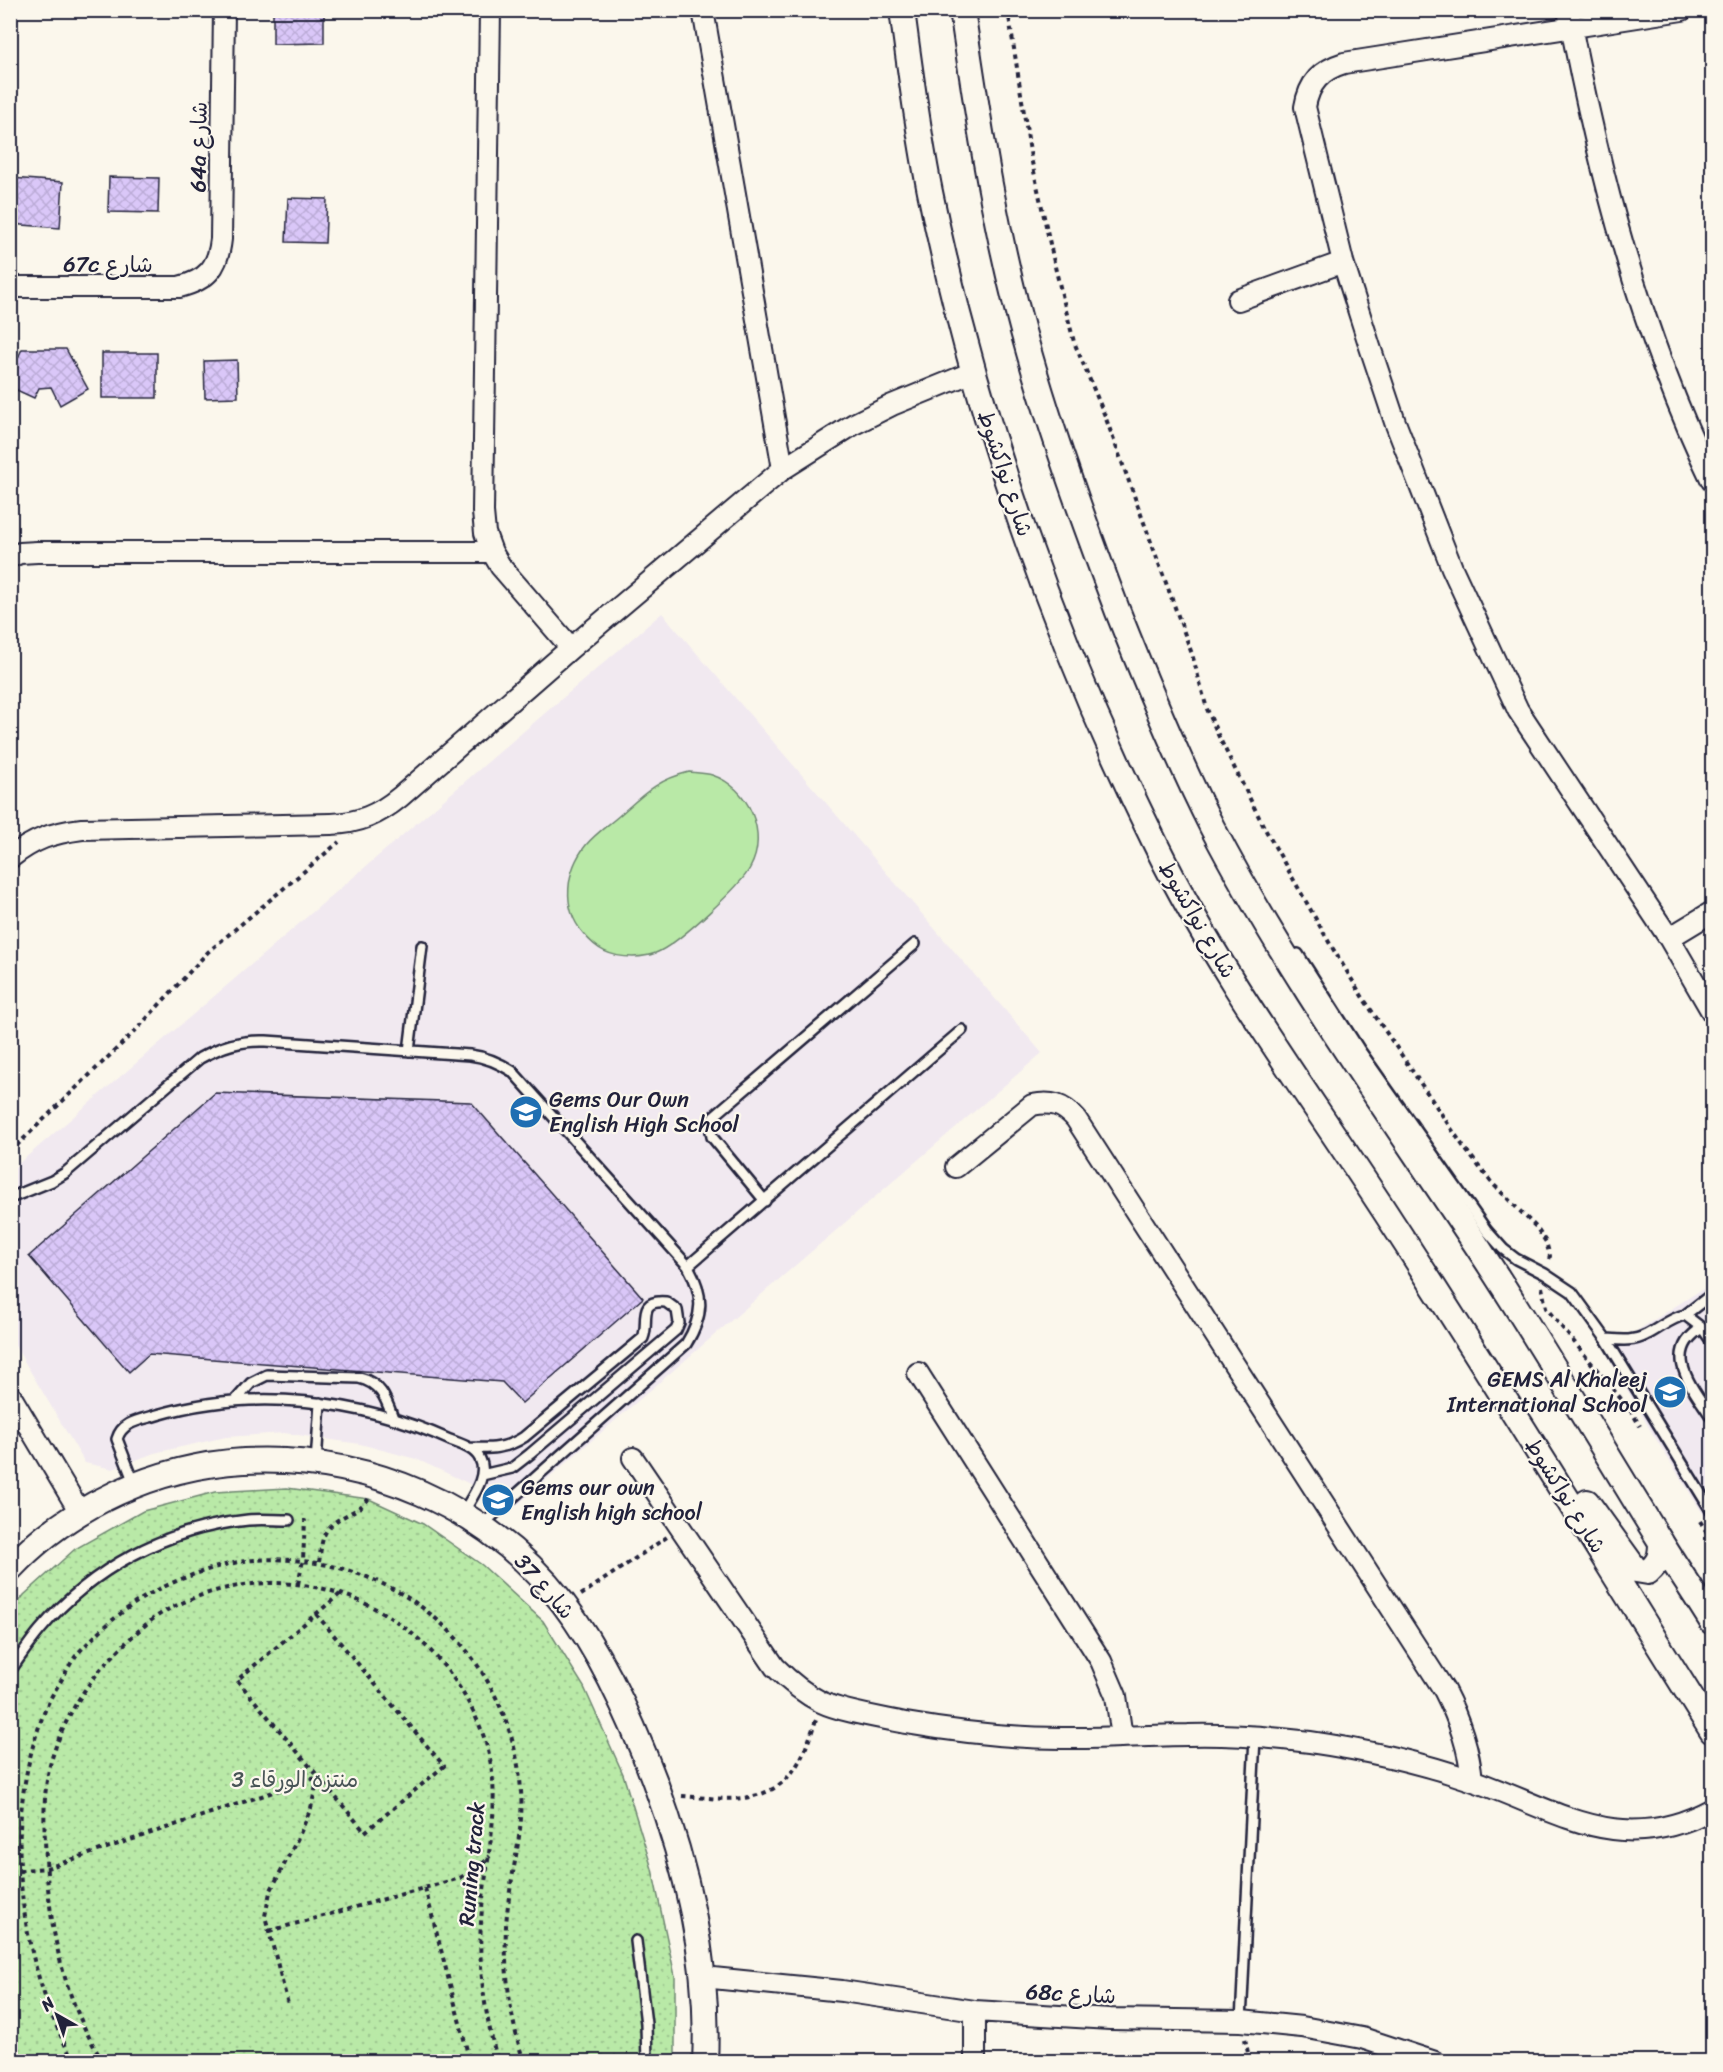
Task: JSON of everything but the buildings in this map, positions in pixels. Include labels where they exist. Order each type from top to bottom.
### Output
[{"type":"street","name":"64a شارع","points":[[203,278],[214,267],[220,254],[224,10]]},
{"type":"street","points":[[490,10],[483,512],[485,533],[501,567],[570,648]]},
{"type":"street","points":[[703,10],[783,469]]},
{"type":"street","name":"شارع نواكشوط","points":[[902,10],[913,95],[929,188],[949,280],[974,372],[1014,501],[1051,603],[1091,703],[1157,848],[1201,928],[1277,1052],[1362,1175],[1713,1731]]},
{"type":"street","points":[[962,10],[986,161],[1007,264],[1029,352],[1068,479],[1145,681],[1211,825],[1244,885],[1333,1031],[1409,1142],[1555,1366],[1661,1542],[1713,1622]]},
{"type":"street","points":[[1682,10],[1569,19],[1344,63],[1332,67],[1312,83],[1305,108],[1343,262],[1384,390],[1423,495],[1466,598],[1518,710],[1669,938],[1713,1012]]},
{"type":"street","points":[[1569,19],[1593,133],[1620,239],[1653,343],[1713,481]]},
{"type":"street","points":[[1238,300],[1343,262]]},
{"type":"street","name":"67c شارع","points":[[10,287],[179,287],[203,278]]},
{"type":"street","points":[[10,858],[32,842],[57,832],[74,830],[331,824],[350,823],[368,818],[385,809],[400,797],[570,648],[783,469],[854,424],[892,405],[974,372]]},
{"type":"street","points":[[10,557],[20,553],[37,552],[492,552]]},
{"type":"street","points":[[1669,938],[1713,912]]},
{"type":"street","points":[[956,1167],[1032,1105],[1044,1102],[1068,1109],[1444,1690],[1463,1731],[1472,1780]]},
{"type":"street","points":[[918,1373],[1101,1661],[1116,1696],[1122,1737]]},
{"type":"street","points":[[10,1395],[80,1512]]},
{"type":"street","points":[[1506,1400],[1532,1424],[1635,1569],[1648,1572],[1659,1563],[1661,1542]]},
{"type":"street","points":[[633,1458],[775,1667],[797,1688],[823,1703],[882,1718],[991,1735],[1061,1738],[1189,1735],[1255,1737],[1310,1742],[1365,1751],[1419,1764],[1472,1780],[1587,1825],[1626,1831],[1665,1828],[1713,1809]]},
{"type":"street","name":"شارع 37","points":[[10,1569],[47,1536],[80,1512],[135,1485],[179,1471],[224,1462],[270,1460],[316,1463],[378,1476],[422,1492],[473,1519],[513,1549],[541,1575],[565,1605],[594,1650],[619,1696],[641,1745],[680,1854],[692,1904],[703,1977],[705,2061]]},
{"type":"street","name":"68c شارع","points":[[703,1977],[842,1991],[975,2011],[1110,2019],[1241,2020],[1302,2026],[1362,2038],[1435,2061]]},
{"type":"street","points":[[975,2011],[975,2061]]},
{"type":"lane","points":[[1244,885],[1257,893],[1267,904]]},
{"type":"lane","points":[[1290,941],[1359,1049],[1487,1231],[1503,1249],[1516,1259],[1545,1274],[1572,1292],[1606,1339],[1713,1512]]},
{"type":"lane","points":[[765,1201],[712,1137],[710,1126],[714,1116],[915,944]]},
{"type":"lane","points":[[409,1051],[422,946]]},
{"type":"lane","points":[[688,1266],[962,1030]]},
{"type":"lane","points":[[10,1198],[52,1181],[65,1173],[200,1059],[223,1047],[248,1041],[485,1057],[512,1071],[688,1266],[696,1281],[700,1297],[700,1314],[695,1329],[686,1344],[473,1519]]},
{"type":"lane","points":[[1606,1339],[1632,1340],[1644,1336],[1676,1317],[1685,1315],[1713,1294]]},
{"type":"lane","points":[[469,1448],[506,1447],[524,1437],[643,1338],[646,1330],[644,1314],[652,1303],[666,1302],[677,1310],[679,1323],[676,1330],[530,1454],[512,1468],[482,1475]]},
{"type":"lane","points":[[1685,1315],[1702,1328],[1713,1342]]},
{"type":"lane","points":[[1702,1328],[1688,1338],[1681,1360],[1686,1376],[1713,1418]]},
{"type":"lane","points":[[235,1401],[251,1383],[267,1375],[359,1378],[367,1380],[381,1390],[393,1418]]},
{"type":"lane","points":[[135,1485],[117,1439],[119,1431],[125,1425],[166,1412],[235,1401],[282,1400],[320,1403],[393,1418],[432,1431],[476,1452],[480,1459],[482,1475],[473,1519]]},
{"type":"lane","points":[[316,1463],[320,1403]]},
{"type":"lane","points":[[10,1671],[39,1631],[67,1601],[98,1575],[132,1554],[170,1538],[208,1526],[249,1520],[289,1520]]},
{"type":"lane","points":[[1241,2020],[1255,1737]]},
{"type":"lane","points":[[636,1941],[644,2003],[647,2061]]},
{"type":"path","points":[[1008,10],[1021,101],[1036,181],[1074,342],[1105,416],[1192,654],[1207,708],[1218,736],[1297,887],[1365,1001],[1469,1155],[1491,1182],[1536,1227],[1546,1242],[1550,1256],[1542,1288],[1546,1308],[1631,1411],[1643,1431]]},
{"type":"path","points":[[10,1152],[136,1030],[208,952],[342,840]]},
{"type":"path","points":[[319,1562],[327,1530],[336,1521],[360,1508],[369,1499],[378,1476]]},
{"type":"path","points":[[289,1520],[305,1521],[303,1560],[298,1584]]},
{"type":"path","points":[[1700,1521],[1713,1541]]},
{"type":"path","points":[[565,1605],[680,1528]]},
{"type":"path","points":[[74,2061],[48,2006],[34,1960],[25,1914],[20,1870],[21,1817],[28,1763],[46,1706],[75,1656],[115,1616],[157,1589],[205,1570],[252,1560],[303,1560],[348,1569],[383,1583],[414,1602],[443,1625],[468,1652],[489,1683],[504,1716],[515,1751],[521,1788],[521,1825],[509,1893],[506,1947],[514,2021],[524,2061]]},
{"type":"path","name":"Runing track","points":[[103,2061],[89,2038],[71,1998],[58,1956],[50,1912],[43,1816],[50,1765],[68,1717],[96,1673],[132,1636],[178,1605],[209,1592],[253,1583],[298,1584],[341,1594],[372,1606],[400,1623],[417,1637],[448,1668],[466,1696],[480,1726],[494,1790],[494,1823],[483,1901],[481,1958],[489,2026],[498,2061]]},
{"type":"path","points":[[316,1614],[444,1766],[365,1832],[237,1680],[316,1614],[341,1594]]},
{"type":"path","points":[[660,1795],[738,1799],[766,1793],[783,1782],[796,1768],[823,1703]]},
{"type":"path","points":[[10,1872],[46,1868],[318,1777]]},
{"type":"path","points":[[288,2004],[265,1916],[270,1892],[311,1808],[318,1777]]},
{"type":"path","points":[[269,1931],[460,1878],[477,1868],[490,1856]]},
{"type":"path","points":[[425,1888],[470,2061]]},
{"type":"shaded area","name":"Gems Our Own English High School","points":[[662,613],[1042,1053],[510,1511],[468,1483],[416,1459],[360,1444],[284,1433],[226,1437],[154,1453],[113,1469],[85,1463],[11,1339],[10,1171]]},
{"type":"shaded area","name":"GEMS Al Khaleej International School","points":[[1712,1283],[1712,1528],[1652,1433],[1605,1351]]},
{"type":"green space","points":[[689,772],[712,775],[725,781],[745,801],[756,827],[755,855],[750,868],[735,888],[709,913],[660,951],[647,956],[633,957],[617,956],[605,951],[593,944],[583,933],[571,912],[570,877],[579,855],[590,841],[645,794],[668,779]]},
{"type":"green space","name":"منتزه الورقاء 3","points":[[287,1488],[369,1499],[423,1524],[482,1565],[543,1621],[584,1687],[623,1774],[652,1869],[675,1976],[675,2061],[13,2061],[10,2057],[10,1614],[24,1595],[75,1549],[143,1511],[215,1492]]},
{"type":"place","name":"Gems Our Own English High School","points":[[526,1112]]},
{"type":"place","name":"GEMS Al Khaleej International School","points":[[1670,1392]]},
{"type":"place","name":"Gems our own English high school","points":[[498,1500]]}]
